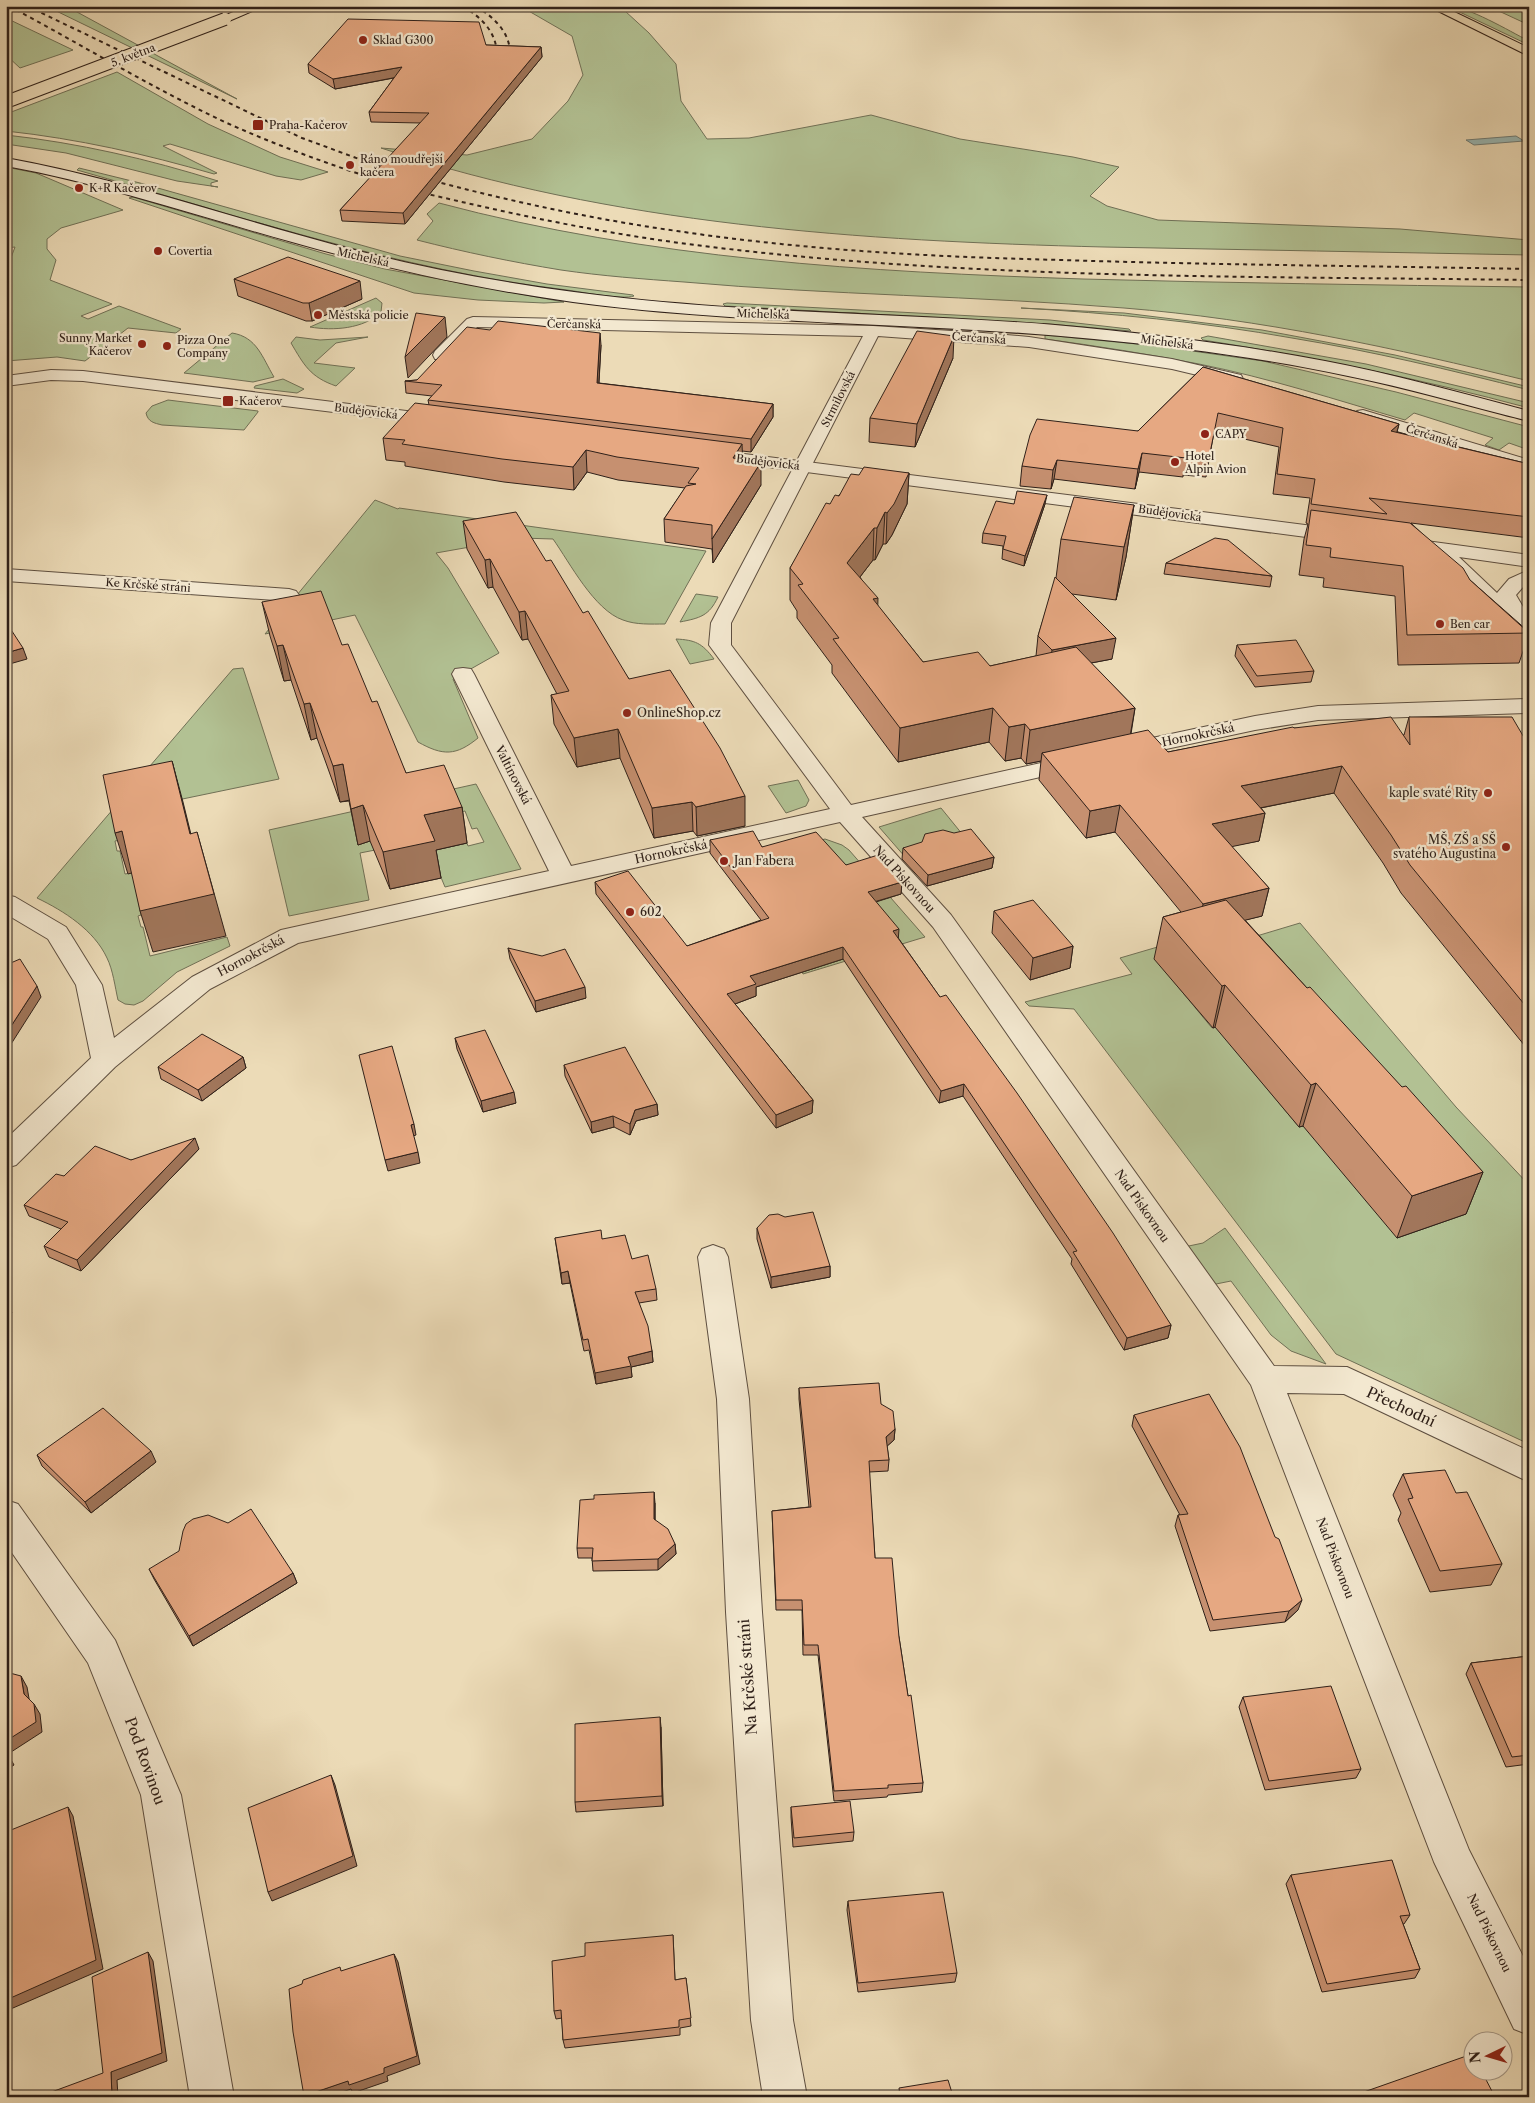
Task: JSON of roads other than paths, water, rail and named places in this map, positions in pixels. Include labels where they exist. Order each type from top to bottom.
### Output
[{"type":"highway","name":"5. května","points":[[6,102],[259,6]]},
{"type":"highway","points":[[1433,6],[1529,53]]},
{"type":"street","points":[[6,149],[95,165]]},
{"type":"street","name":"Michelská","points":[[6,162],[82,176],[336,250],[491,284],[575,298],[694,311],[909,321],[1128,337],[1248,352],[1325,366],[1418,387],[1529,416]]},
{"type":"street","name":"Michelská","points":[[400,250],[491,270],[603,286]]},
{"type":"street","points":[[686,294],[715,296]]},
{"type":"street","name":"Michelská","points":[[804,301],[1061,316]]},
{"type":"street","name":"Čerčanská","points":[[430,368],[473,322],[873,331],[1029,342],[1172,364],[1247,382]]},
{"type":"street","name":"Strmilovská","points":[[803,467],[873,331]]},
{"type":"street","points":[[1315,349],[1362,358]]},
{"type":"street","name":"Budějovická","points":[[6,381],[51,375],[83,376],[452,422]]},
{"type":"street","name":"Čerčanská","points":[[1351,411],[1529,466]]},
{"type":"street","name":"Budějovická","points":[[686,452],[1080,500],[1364,538]]},
{"type":"street","name":"Nad Pískovnou","points":[[803,467],[721,623],[720,645],[845,813],[942,921],[1265,1379],[1454,1862],[1529,2014]]},
{"type":"street","points":[[1383,541],[1529,561]]},
{"type":"street","points":[[1439,549],[1504,611],[1528,630]]},
{"type":"street","name":"Ke Krčské stráni","points":[[6,575],[289,595]]},
{"type":"street","points":[[1528,630],[1514,612],[1506,595],[1516,583],[1529,576]]},
{"type":"street","name":"Valtínovská","points":[[463,674],[564,876]]},
{"type":"street","name":"Hornokrčská","points":[[6,1156],[106,1060],[200,983],[290,936],[1255,723],[1318,713],[1529,706]]},
{"type":"street","points":[[6,903],[57,932],[89,985],[106,1060]]},
{"type":"street","name":"Na Krčské stráni","points":[[713,1257],[733,1399],[744,1612],[772,2010],[785,2097]]},
{"type":"street","name":"Přechodní","points":[[1265,1379],[1347,1381],[1529,1467]]},
{"type":"street","name":"Pod Rovinou","points":[[6,1515],[102,1652],[161,1795],[212,2097]]},
{"type":"water","points":[[1516,136],[1524,141],[1474,145],[1466,140]]},
{"type":"railway","points":[[9,6],[199,110],[266,140],[384,182]]},
{"type":"railway","points":[[27,6],[302,138],[370,163],[395,170]]},
{"type":"railway","points":[[463,6],[477,16],[492,34],[497,50],[497,59]]},
{"type":"railway","points":[[476,6],[490,16],[501,28],[508,42],[510,59]]},
{"type":"railway","points":[[426,179],[519,202],[614,221],[725,238],[869,252],[1013,259],[1529,269]]},
{"type":"railway","points":[[415,191],[613,233],[785,255],[891,264],[1104,274],[1529,280]]},
{"type":"place","name":"Sklad G300","points":[[363,40]]},
{"type":"place","name":"Praha-Kačerov","points":[[258,125]]},
{"type":"place","name":"Ráno moudřejší kačera","points":[[350,165]]},
{"type":"place","name":"K+R Kačerov","points":[[79,188]]},
{"type":"place","name":"Covertia","points":[[158,251]]},
{"type":"place","name":"Městská policie","points":[[318,315]]},
{"type":"place","name":"Sunny Market Kačerov","points":[[142,344]]},
{"type":"place","name":"Pizza One Company","points":[[167,346]]},
{"type":"place","name":"Kačerov","points":[[228,401]]},
{"type":"place","name":"CAPY","points":[[1205,434]]},
{"type":"place","name":"Hotel Alpin Avion","points":[[1175,462]]},
{"type":"place","name":"Ben car","points":[[1440,624]]},
{"type":"place","name":"OnlineShop.cz","points":[[627,713]]},
{"type":"place","name":"kaple svaté Rity","points":[[1488,793]]},
{"type":"place","name":"MŠ, ZŠ a SŠ svatého Augustina","points":[[1506,847]]},
{"type":"place","name":"Jan Fabera","points":[[724,861]]},
{"type":"place","name":"602","points":[[630,912]]}]
